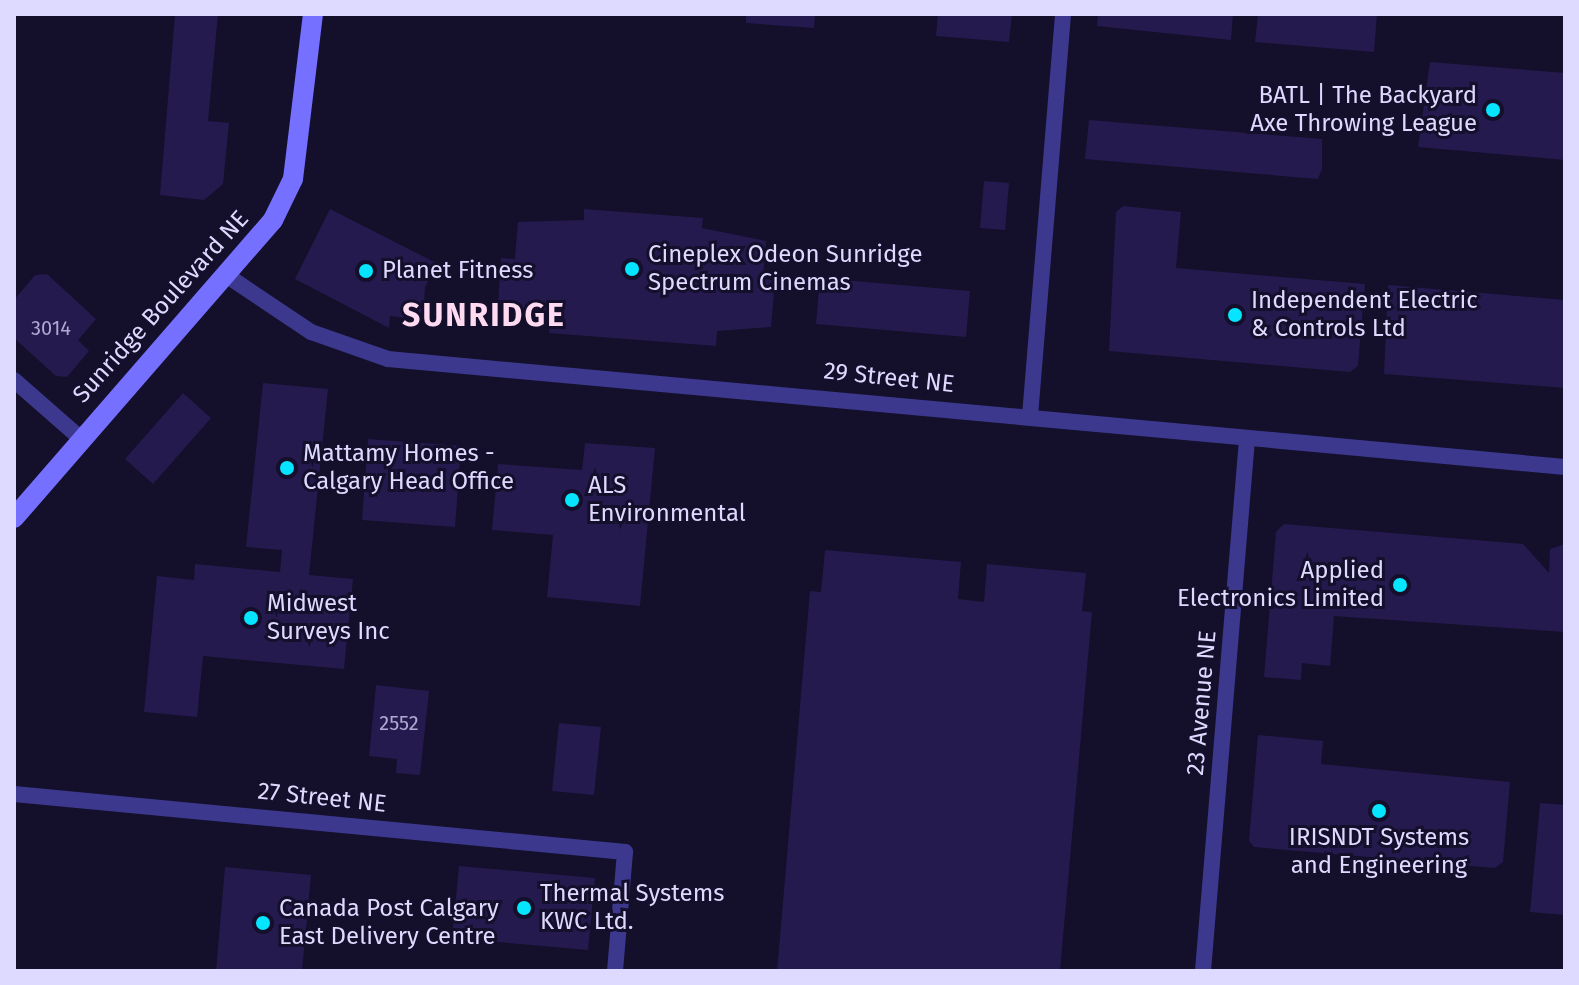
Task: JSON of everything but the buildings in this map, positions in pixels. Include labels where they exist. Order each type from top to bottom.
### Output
[{"type":"street","name":"Sunridge Boulevard NE","points":[[14,518],[79,437],[229,277],[293,179],[313,14]]},
{"type":"street","points":[[1030,416],[1063,14]]},
{"type":"street","name":"29 Street NE","points":[[229,277],[311,332],[388,359],[1565,467]]},
{"type":"street","points":[[14,380],[79,437]]},
{"type":"street","name":"23 Avenue NE","points":[[1203,971],[1247,439]]},
{"type":"street","name":"27 Street NE","points":[[14,794],[625,852],[615,971]]},
{"type":"place","name":"BATL | The Backyard Axe Throwing League","points":[[1493,110]]},
{"type":"place","name":"Cineplex Odeon Sunridge Spectrum Cinemas","points":[[632,269]]},
{"type":"place","name":"Planet Fitness","points":[[366,271]]},
{"type":"place","name":"Independent Electric & Controls Ltd","points":[[1235,315]]},
{"type":"place","name":"Mattamy Homes - Calgary Head Office","points":[[287,468]]},
{"type":"place","name":"ALS Environmental","points":[[572,500]]},
{"type":"place","name":"Applied Electronics Limited","points":[[1400,585]]},
{"type":"place","name":"Midwest Surveys Inc","points":[[251,618]]},
{"type":"place","name":"IRISNDT Systems and Engineering","points":[[1379,811]]},
{"type":"place","name":"Thermal Systems KWC Ltd.","points":[[524,908]]},
{"type":"place","name":"Canada Post Calgary East Delivery Centre","points":[[263,923]]},
{"type":"district","name":"SUNRIDGE","points":[[484,315]]}]
